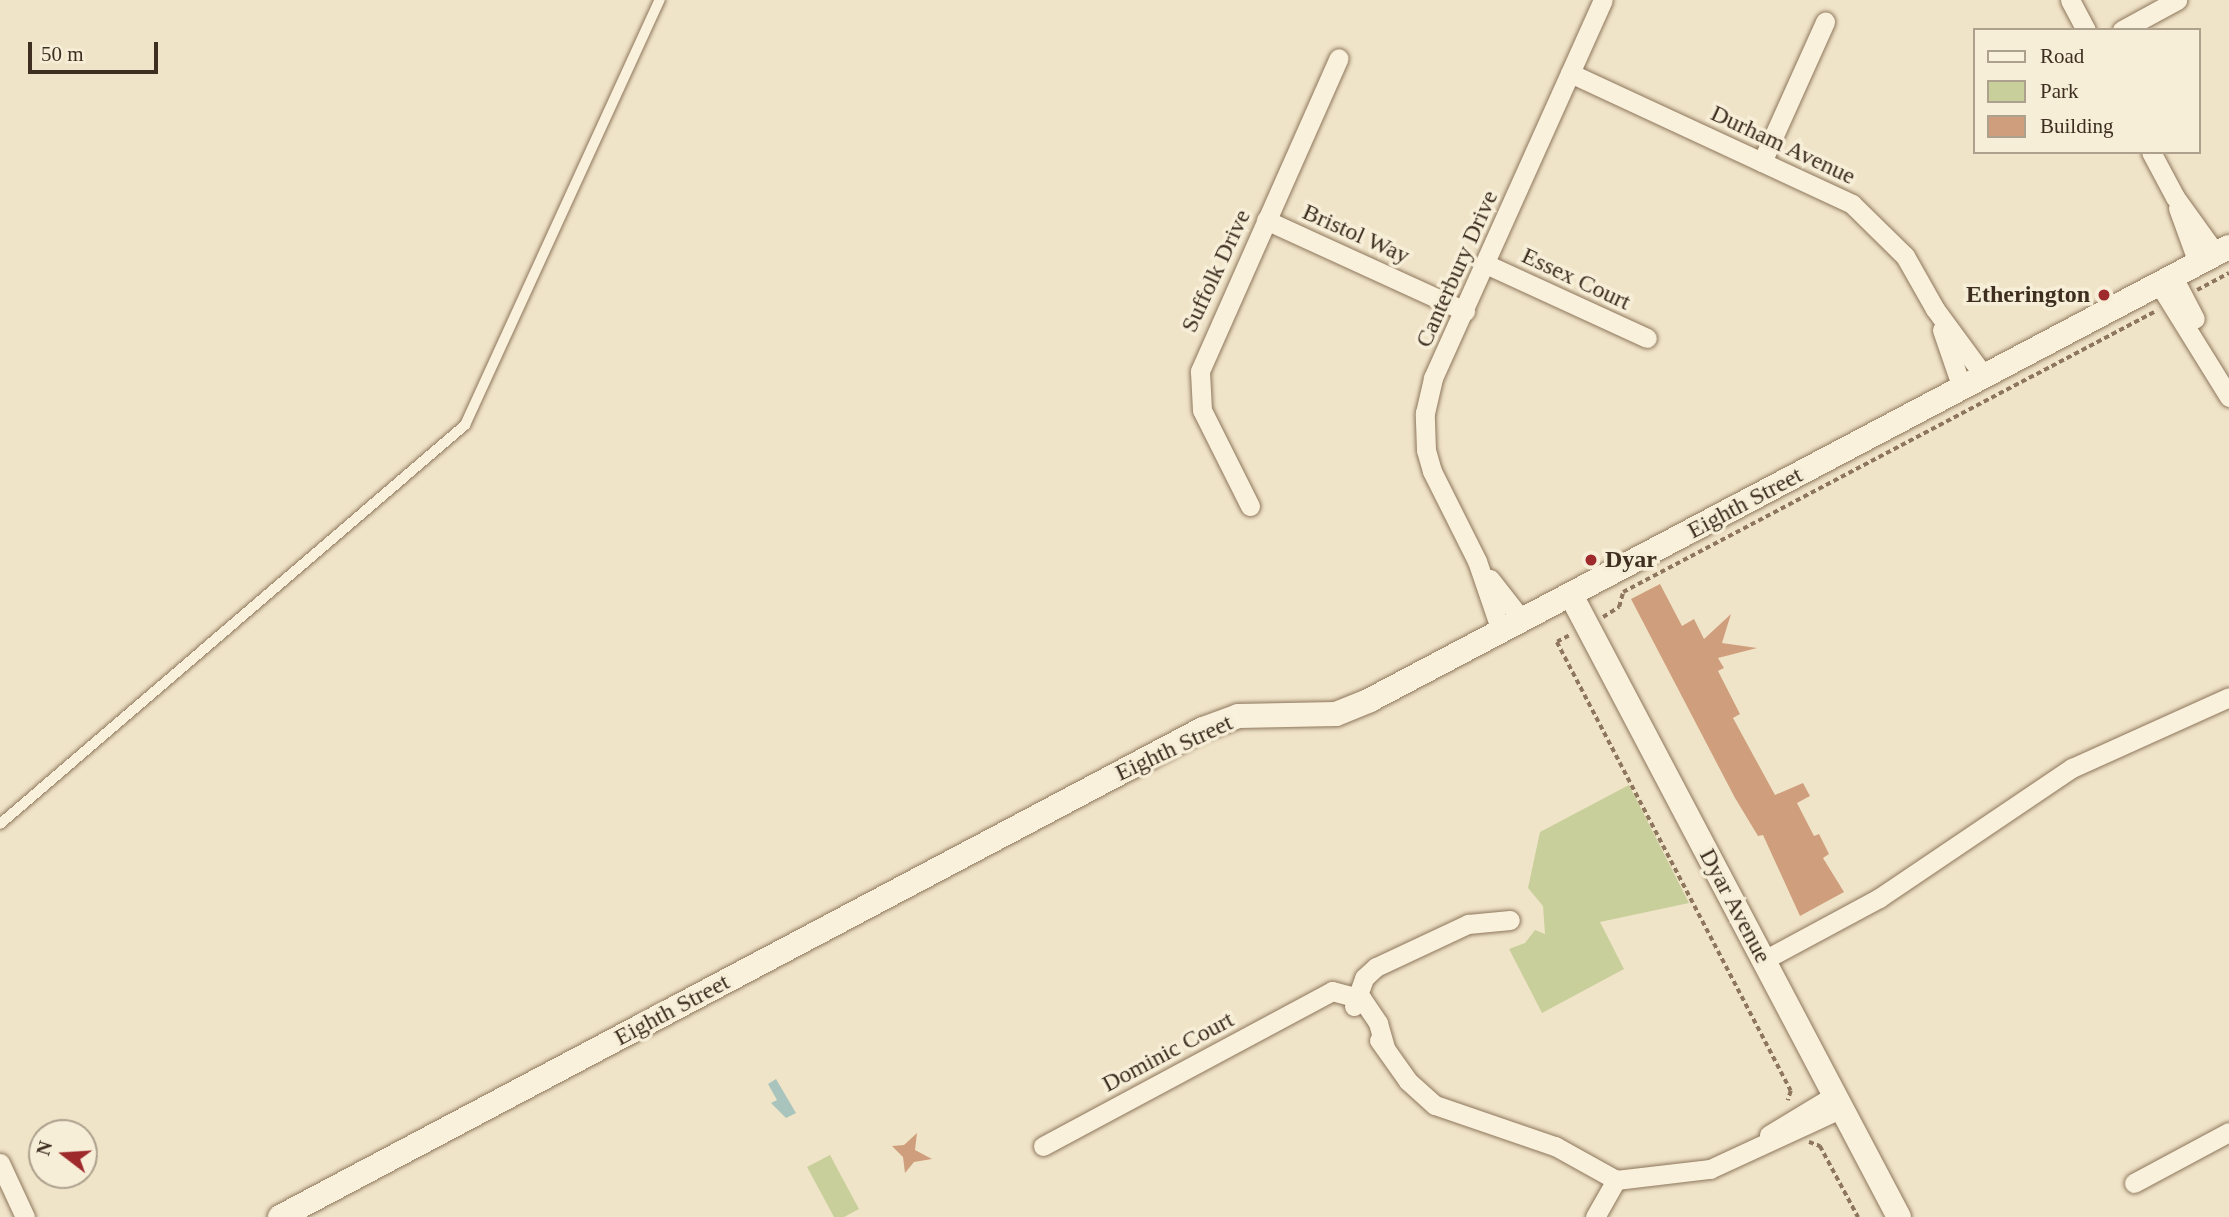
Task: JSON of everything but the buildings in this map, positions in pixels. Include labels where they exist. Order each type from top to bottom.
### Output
[{"type":"street","name":"Canterbury Drive","points":[[1511,625],[1432,471],[1424,431],[1433,379],[1602,0]]},
{"type":"street","points":[[2070,0],[2085,28]]},
{"type":"street","points":[[2126,28],[2177,0]]},
{"type":"street","points":[[1762,162],[1825,22]]},
{"type":"street","name":"Suffolk Drive","points":[[1250,506],[1202,410],[1200,371],[1339,58]]},
{"type":"street","name":"Durham Avenue","points":[[1570,73],[1832,193],[1871,219],[1905,256],[1973,382]]},
{"type":"street","points":[[2152,154],[2175,197],[2218,259]]},
{"type":"street","name":"Bristol Way","points":[[1266,220],[1465,311]]},
{"type":"street","name":"Eighth Street","points":[[280,1217],[1203,729],[1238,716],[1320,716],[1351,709],[1973,382],[2172,290],[2218,259]]},
{"type":"street","name":"Essex Court","points":[[1486,264],[1647,338]]},
{"type":"street","points":[[2172,290],[2229,394]]},
{"type":"street","name":"Dyar Avenue","points":[[1572,595],[1899,1217]]},
{"type":"street","points":[[1763,960],[1880,898],[2072,768],[2229,697]]},
{"type":"street","points":[[1510,920],[1468,924],[1394,961],[1357,1000],[1408,1081],[1435,1105],[1555,1146],[1612,1174],[1679,1175],[1710,1169],[1839,1101]]},
{"type":"street","name":"Dominic Court","points":[[1043,1146],[1317,1002],[1357,1000]]},
{"type":"street","points":[[2134,1183],[2229,1132]]},
{"type":"street","points":[[0,1163],[25,1217]]},
{"type":"street","points":[[1588,1217],[1593,1195],[1612,1174]]},
{"type":"street","points":[[1595,1217],[1612,1174]]},
{"type":"lane","points":[[0,824],[465,425],[660,0]]},
{"type":"path","points":[[1858,1217],[1820,1146],[1805,1143],[1795,1125],[1788,1104],[1791,1091],[1557,642],[1588,627],[1619,607],[1623,593],[2172,290],[2218,259]]},
{"type":"green space","points":[[1629,785],[1689,903],[1600,922],[1624,969],[1542,1013],[1509,949],[1525,943],[1535,930],[1545,934],[1543,906],[1528,888],[1540,832]]},
{"type":"green space","points":[[830,1155],[859,1209],[844,1217],[834,1217],[807,1167]]},
{"type":"water","points":[[776,1079],[796,1113],[786,1118],[771,1103],[777,1100],[768,1084]]},
{"type":"place","name":"Etherington","points":[[2104,295]]},
{"type":"place","name":"Dyar","points":[[1591,560]]}]
